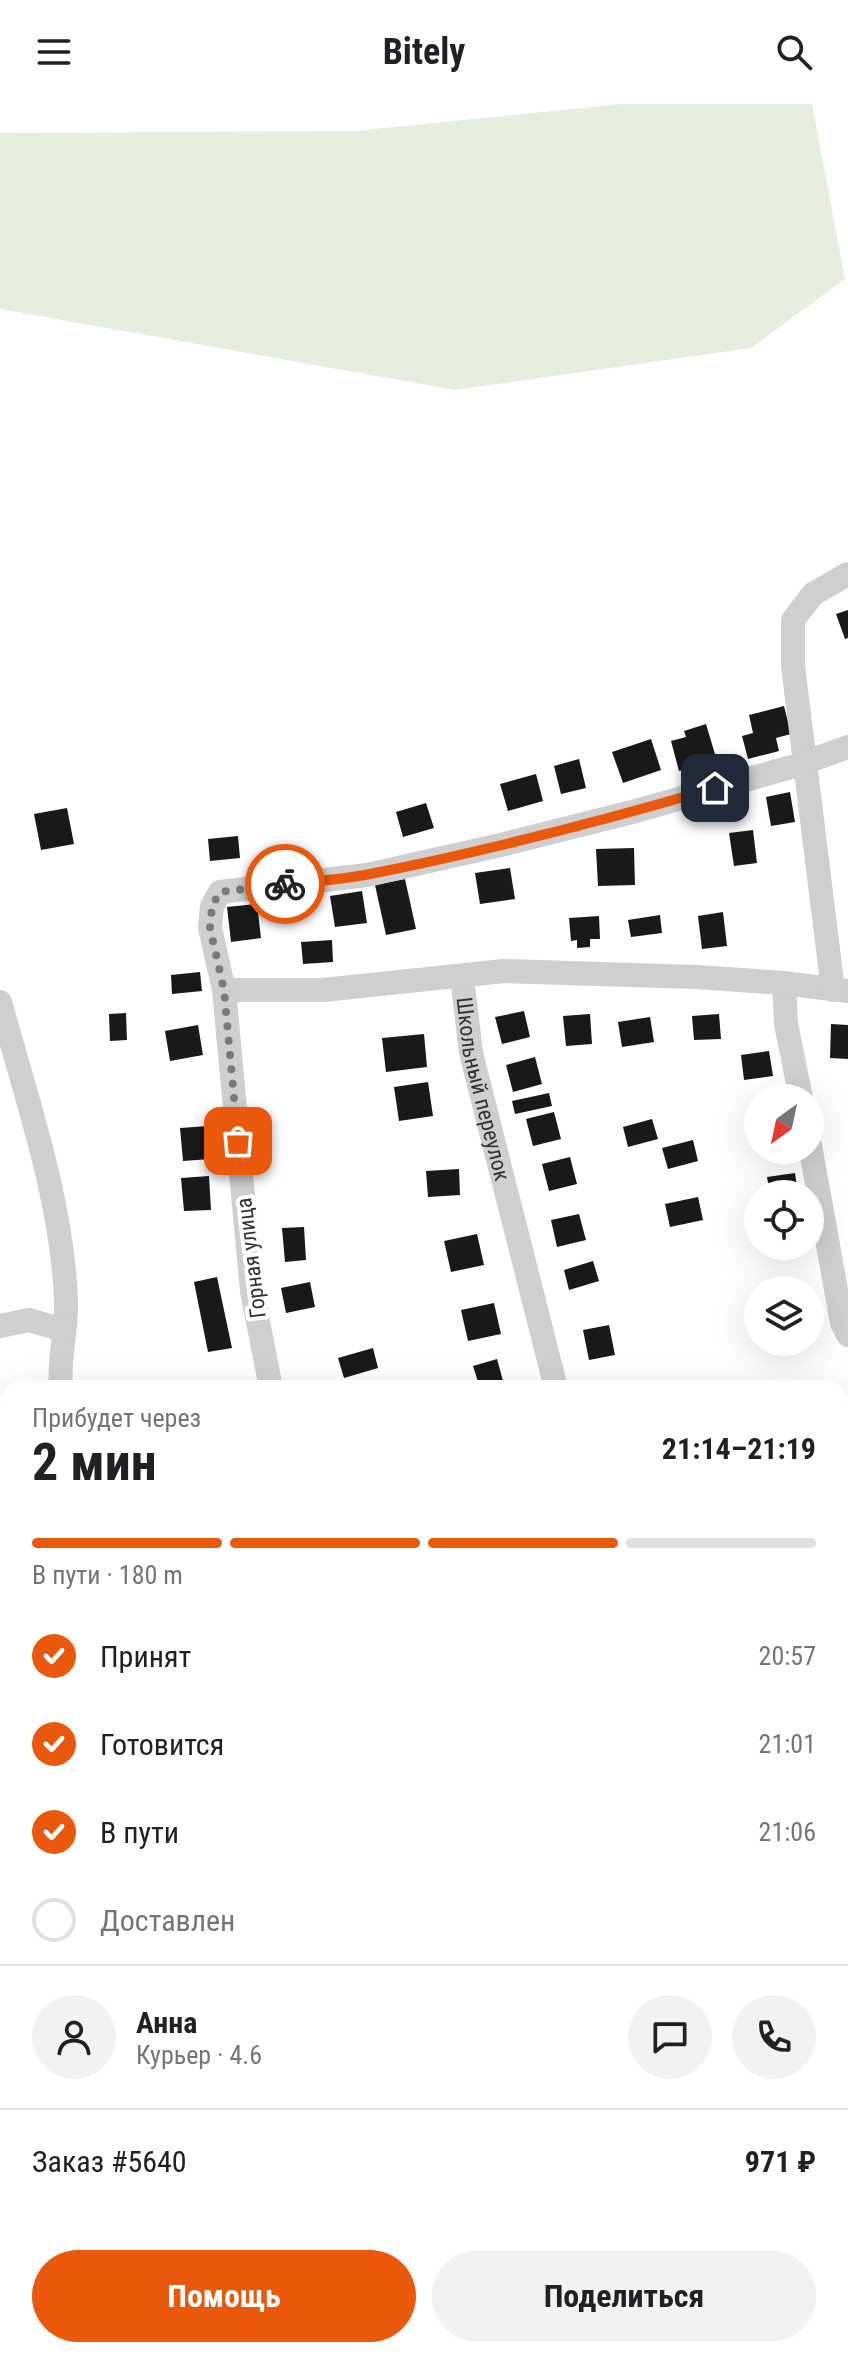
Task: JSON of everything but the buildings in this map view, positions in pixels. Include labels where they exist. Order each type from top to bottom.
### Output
[{"type":"street","points":[[840,991],[804,763],[793,666],[793,620],[813,594],[848,574]]},
{"type":"street","points":[[804,763],[848,747]]},
{"type":"street","name":"Горная улица","points":[[269,1380],[252,1291],[224,990],[210,928],[212,906],[220,892],[367,875],[444,858],[636,811],[804,763]]},
{"type":"street","name":"Школьный переулок","points":[[554,1380],[471,1053],[462,977],[504,971],[696,977],[784,983],[840,991]]},
{"type":"street","points":[[224,990],[323,990],[462,977]]},
{"type":"street","points":[[784,983],[786,1024],[798,1084]]},
{"type":"street","points":[[0,1002],[47,1174],[67,1304],[59,1366],[60,1380]]},
{"type":"street","points":[[813,1164],[842,1323],[848,1335]]},
{"type":"street","points":[[0,1326],[29,1320],[63,1330]]},
{"type":"green space","points":[[622,104],[812,104],[845,279],[751,348],[455,390],[0,309],[0,133],[356,131]]},
{"type":"way so far","points":[[238,1141],[224,990],[210,928],[212,906],[220,892],[285,884]]},
{"type":"route","points":[[285,884],[367,875],[505,844],[715,788]]}]
